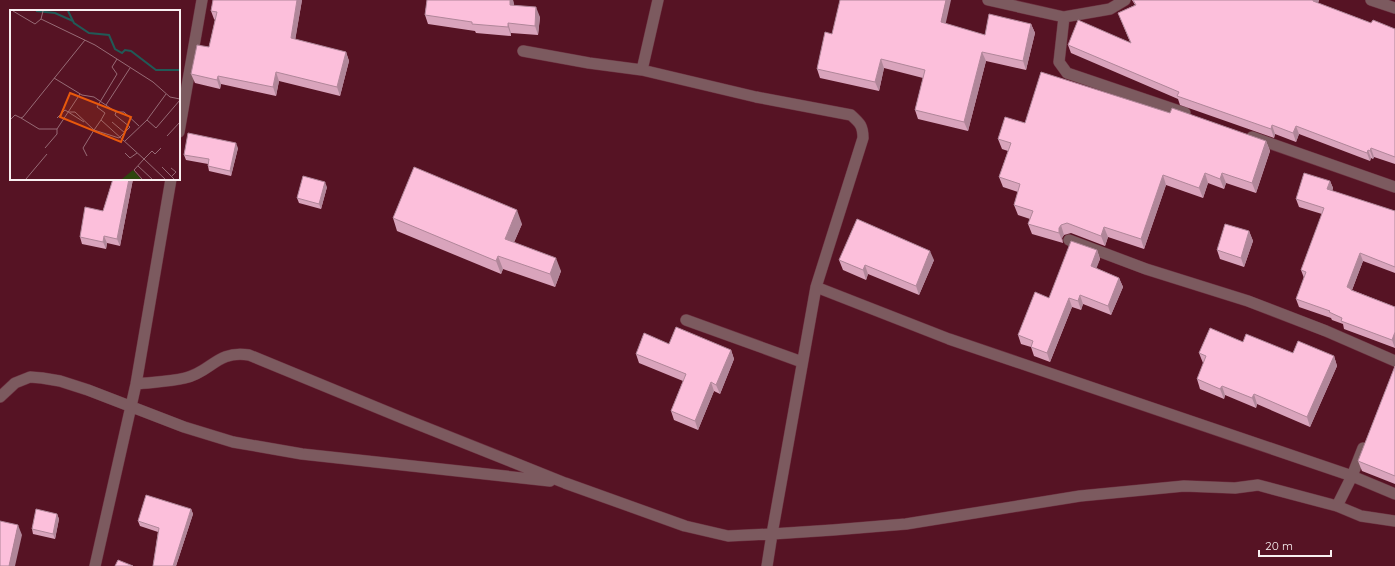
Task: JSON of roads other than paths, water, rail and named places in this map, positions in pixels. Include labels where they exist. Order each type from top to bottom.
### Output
[{"type":"street","points":[[180,126],[202,0]]},
{"type":"street","points":[[642,70],[658,0]]},
{"type":"street","points":[[988,0],[1004,2],[1064,17],[1110,9],[1125,0]]},
{"type":"street","points":[[1371,0],[1395,8]]},
{"type":"street","points":[[1064,17],[1059,62],[1067,73],[1196,117]]},
{"type":"street","points":[[523,51],[589,63],[642,70],[756,97],[851,115],[863,129],[863,138],[816,287],[767,566]]},
{"type":"street","points":[[1240,133],[1395,187]]},
{"type":"street","points":[[95,566],[130,405],[136,384],[171,180]]},
{"type":"street","points":[[1069,240],[1146,268],[1255,304],[1326,331],[1395,361]]},
{"type":"street","points":[[816,287],[949,339],[1352,476],[1395,494]]},
{"type":"street","points":[[686,320],[802,362]]},
{"type":"street","points":[[136,384],[185,378],[202,370],[224,356],[238,353],[249,355],[565,483],[685,526],[728,536],[906,524],[1080,496],[1184,486],[1235,488],[1258,485],[1337,506],[1361,516],[1395,521]]},
{"type":"street","points":[[0,396],[14,383],[30,377],[42,378],[60,381],[130,405],[184,426],[233,442],[302,454],[565,483]]},
{"type":"street","points":[[1337,506],[1352,476],[1367,440]]}]
